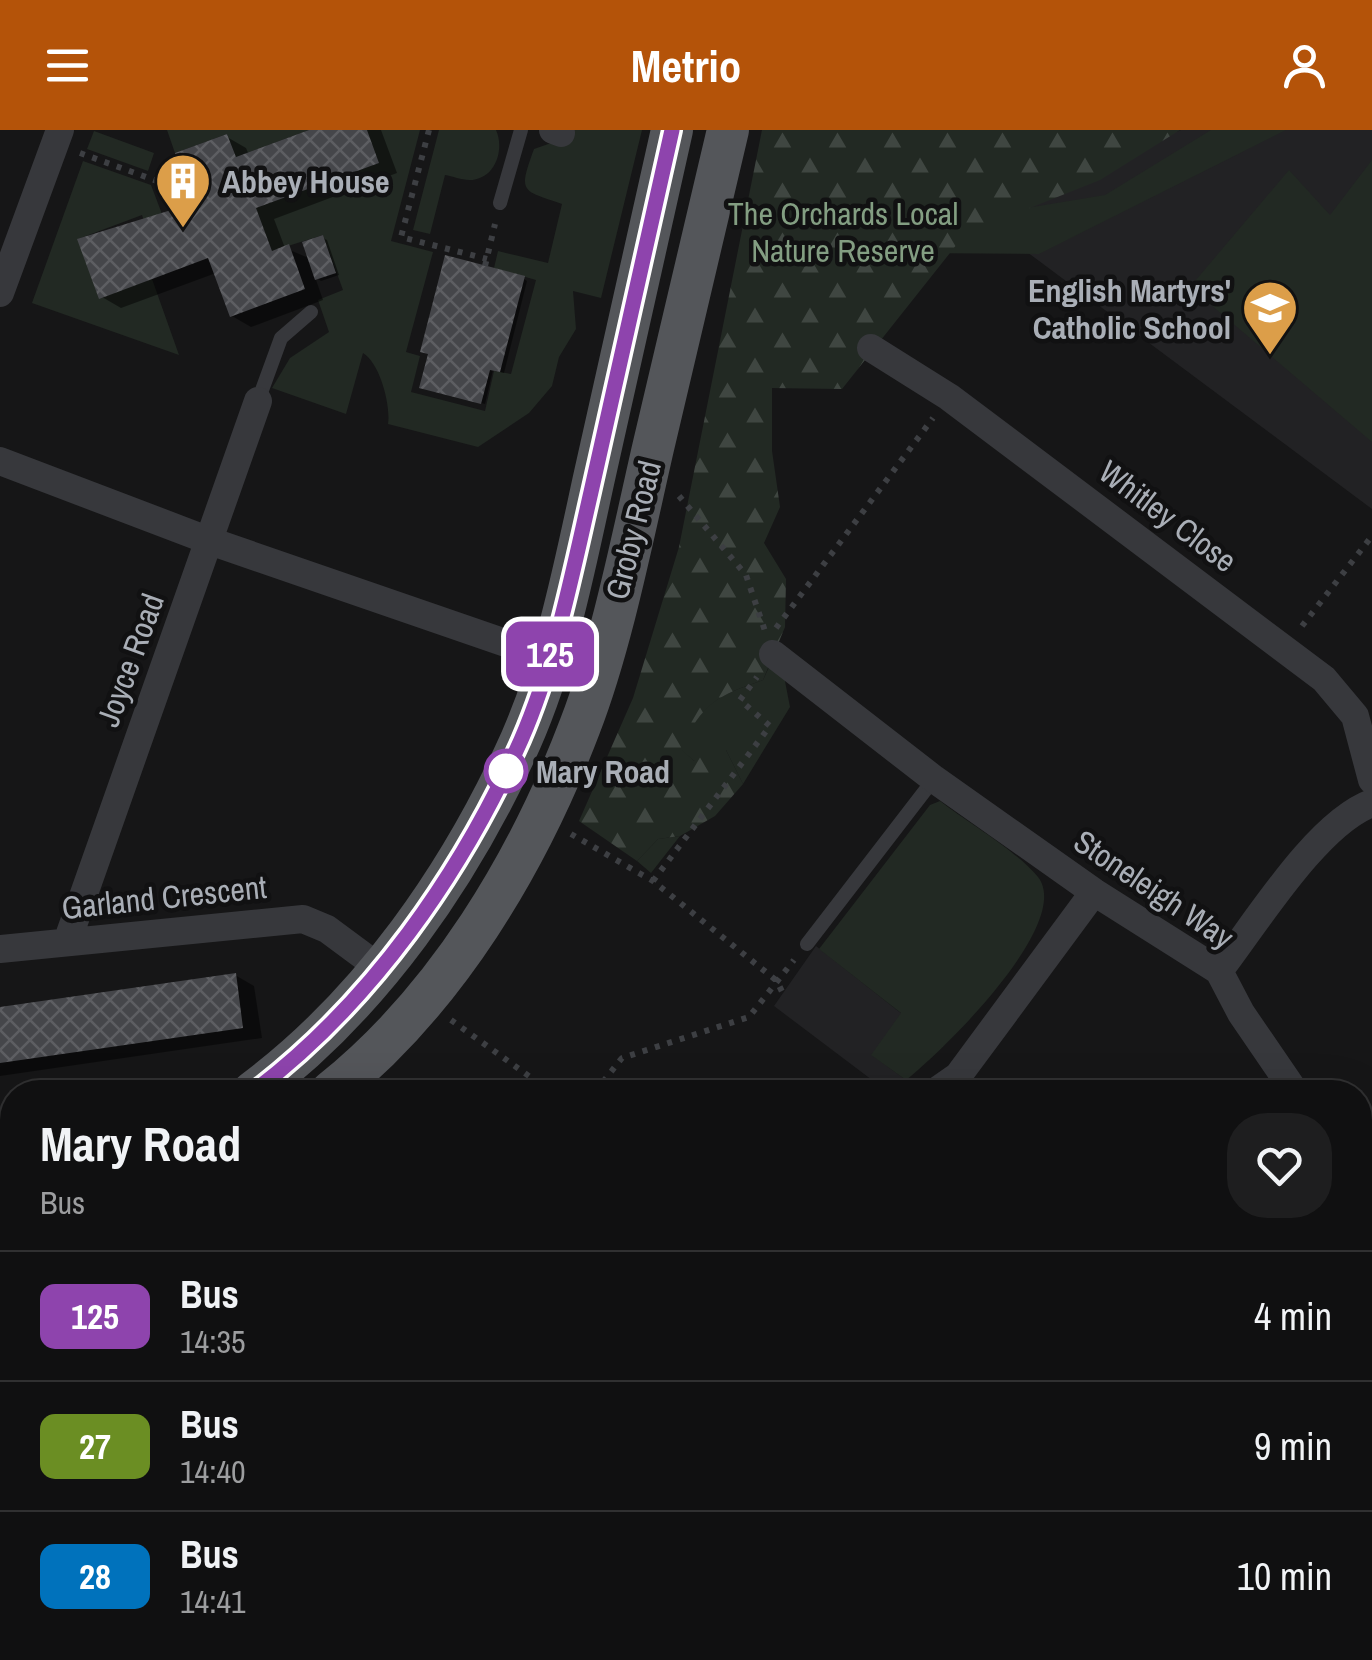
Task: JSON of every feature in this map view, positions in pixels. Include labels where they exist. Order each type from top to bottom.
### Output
[{"type":"main road","name":"Groby Road","points":[[270,1080],[381,970],[437,894],[486,811],[522,737],[572,576],[672,130]]},
{"type":"main road","name":"Groby Road","points":[[342,1080],[427,995],[497,898],[542,816],[581,724],[633,536],[728,130]]},
{"type":"street","points":[[0,292],[58,137]]},
{"type":"street","name":"Whitley Close","points":[[871,348],[949,397],[1324,679],[1355,716],[1372,780]]},
{"type":"street","name":"Joyce Road","points":[[66,942],[258,401]]},
{"type":"street","points":[[0,461],[210,541],[549,658]]},
{"type":"street","name":"Stoneleigh Way","points":[[773,654],[934,779],[1094,892],[1219,972],[1240,1013],[1287,1080]]},
{"type":"street","points":[[1219,972],[1326,832],[1350,811],[1372,804]]},
{"type":"street","points":[[952,1080],[1094,892]]},
{"type":"street","name":"Garland Crescent","points":[[0,949],[302,919],[327,930],[381,970]]},
{"type":"lane","points":[[500,203],[522,130]]},
{"type":"lane","points":[[258,401],[281,338],[310,312]]},
{"type":"lane","points":[[807,944],[934,779]]},
{"type":"path","points":[[429,130],[402,237],[486,263],[500,203]]},
{"type":"path","points":[[58,137],[190,193]]},
{"type":"path","points":[[672,488],[746,575],[768,638],[949,397]]},
{"type":"path","points":[[1284,648],[1372,536]]},
{"type":"path","points":[[652,881],[770,726],[740,700],[773,654]]},
{"type":"path","points":[[561,828],[652,881],[777,981],[785,998]]},
{"type":"path","points":[[605,1080],[622,1058],[749,1017],[807,944]]},
{"type":"path","points":[[444,1013],[473,1040],[533,1080]]},
{"type":"shaded area","name":"English Martyrs' Catholic School","points":[[1181,130],[1372,130],[1372,509],[972,211]]},
{"type":"shaded area","points":[[816,946],[902,1014],[872,1055],[906,1080],[872,1080],[774,1006]]},
{"type":"green space","points":[[167,130],[309,130],[236,157],[227,134],[175,153]]},
{"type":"green space","points":[[367,130],[420,130],[391,241],[433,252],[406,352],[420,356],[411,392],[485,411],[494,371],[511,374],[536,280],[494,268],[498,251],[548,263],[562,204],[527,188],[526,174],[534,149],[554,142],[567,130],[642,130],[601,298],[573,291],[576,329],[559,357],[552,386],[529,413],[478,447],[388,424],[383,386],[363,353],[346,414],[272,388],[290,358],[329,332],[318,300],[343,290],[323,235],[272,251],[256,208],[379,163]]},
{"type":"green space","points":[[439,130],[496,130],[499,146],[496,162],[478,179],[445,175],[430,234],[413,230]]},
{"type":"green space","name":"The Orchards Local Nature Reserve","points":[[762,130],[1180,130],[1100,180],[965,234],[842,389],[772,388],[772,451],[780,507],[764,543],[786,579],[785,627],[763,680],[713,703],[696,721],[681,749],[694,761],[706,747],[726,750],[743,784],[715,816],[680,836],[658,839],[637,861],[579,821],[633,698],[679,547]]},
{"type":"green space","points":[[1211,130],[1286,130],[1039,254],[760,252],[1105,195]]},
{"type":"green space","points":[[94,131],[154,153],[148,171],[87,149]]},
{"type":"green space","points":[[1372,160],[1372,442],[1190,287],[1289,170],[1330,215]]},
{"type":"green space","points":[[83,161],[151,185],[162,214],[144,221],[142,215],[78,239],[100,298],[152,279],[179,355],[32,303]]},
{"type":"green space","points":[[769,667],[784,676],[790,707],[743,784],[726,750],[694,761],[680,749],[703,711],[722,697],[763,680]]},
{"type":"green space","points":[[940,801],[1029,867],[1038,877],[1044,898],[1038,924],[999,985],[947,1043],[906,1080],[871,1055],[901,1013],[819,949],[930,805]]},
{"type":"green space","points":[[680,836],[651,873],[637,861],[658,839]]},
{"type":"building","name":"Abbey House","points":[[309,130],[367,130],[379,163],[256,208],[272,251],[289,244],[305,289],[230,317],[208,258],[99,299],[77,239],[194,203],[175,153],[227,134],[236,157]]},
{"type":"building","points":[[323,235],[336,273],[315,280],[302,242]]},
{"type":"building","points":[[445,255],[525,276],[500,372],[490,370],[481,404],[419,388],[428,354],[420,352]]},
{"type":"building","points":[[236,973],[243,1028],[0,1063],[0,1007]]},
{"type":"bus line","name":"125","points":[[270,1080],[381,970],[437,894],[486,811],[522,737],[572,576],[672,130]]},
{"type":"place","name":"Abbey House","points":[[183,230]]},
{"type":"place","name":"English Martyrs' Catholic School","points":[[1270,357]]},
{"type":"place","name":"Mary Road","points":[[506,771]]}]
